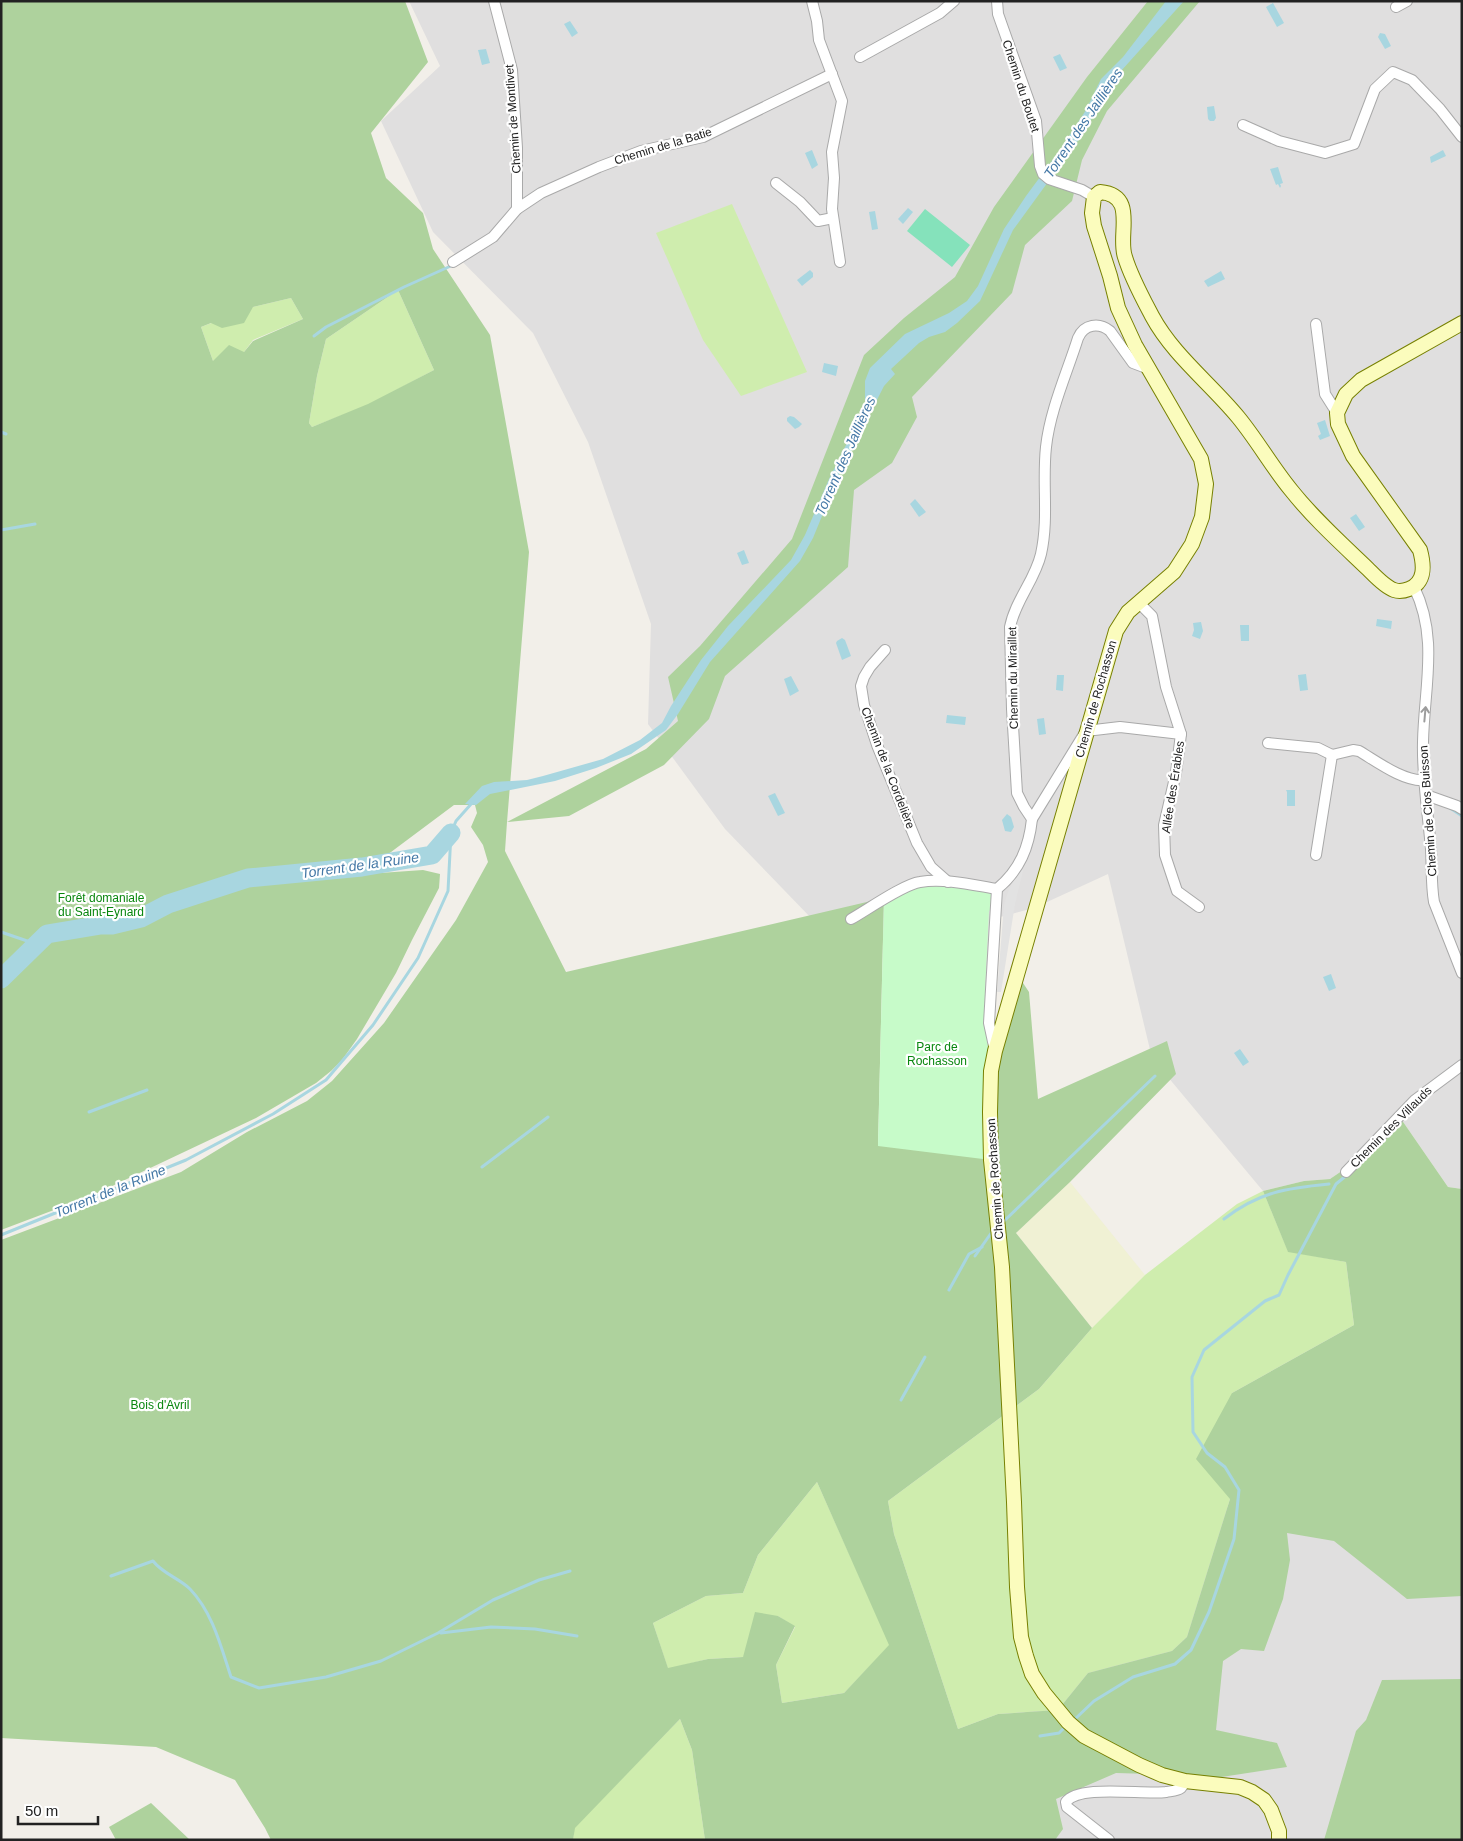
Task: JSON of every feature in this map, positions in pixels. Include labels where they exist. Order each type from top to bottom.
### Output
[{"type":"street","name":"Chemin de Montlivet","points":[[494,1],[512,70],[517,148],[517,209]]},
{"type":"street","points":[[812,1],[819,40],[842,101],[832,152],[833,218],[840,262]]},
{"type":"street","points":[[860,57],[940,13],[954,1]]},
{"type":"street","name":"Chemin du Boutet","points":[[997,1],[998,14],[1036,121],[1040,166],[1043,174],[1049,179],[1082,190],[1094,197]]},
{"type":"street","points":[[1396,7],[1407,1]]},
{"type":"street","points":[[1243,125],[1279,141],[1325,153],[1354,144],[1375,89],[1393,72],[1412,80],[1440,109],[1462,137]]},
{"type":"street","name":"Chemin de la Batie","points":[[453,262],[493,237],[517,209],[541,193],[599,167],[641,151],[704,137],[832,74]]},
{"type":"street","points":[[776,183],[800,202],[818,221],[833,218]]},
{"type":"street","points":[[1094,197],[1100,192],[1108,193],[1120,203],[1124,211],[1124,256],[1153,318],[1176,350],[1238,417],[1291,490],[1326,529],[1374,576],[1393,590],[1404,591],[1414,587],[1421,579],[1424,564],[1420,550],[1353,456],[1338,424],[1337,413],[1325,394],[1316,324]]},
{"type":"street","name":"Chemin de Rochasson","points":[[1094,197],[1092,213],[1094,226],[1118,308],[1135,345],[1201,460],[1206,484],[1202,517],[1192,544],[1174,572],[1128,612],[1116,631],[994,1050],[990,1104],[991,1160],[1002,1277],[1021,1637],[1032,1674],[1044,1693],[1068,1722],[1084,1736],[1162,1775],[1185,1781],[1240,1787],[1252,1792],[1264,1800],[1272,1810],[1279,1831],[1279,1840]]},
{"type":"street","points":[[1337,413],[1346,394],[1361,380],[1462,324]]},
{"type":"street","name":"Chemin du Miraillet","points":[[1032,819],[1017,793],[1010,627],[1012,616],[1040,556],[1046,508],[1046,446],[1056,404],[1080,332],[1090,326],[1100,326],[1110,330],[1133,363],[1149,369]]},
{"type":"street","name":"Chemin de Clos Buisson","points":[[1414,587],[1424,612],[1428,639],[1429,664],[1423,739],[1424,780],[1434,902],[1462,973]]},
{"type":"street","name":"Allée des Érables","points":[[1138,602],[1152,616],[1166,687],[1181,734],[1176,773],[1164,825],[1165,855],[1177,891],[1199,907]]},
{"type":"street","name":"Chemin de la Cordelière","points":[[884,650],[864,677],[861,686],[864,705],[880,753],[917,843],[931,866],[948,882]]},
{"type":"street","points":[[994,1050],[989,1023],[998,889],[1006,881],[1023,856],[1030,837],[1032,819],[1086,731],[1120,727],[1181,734]]},
{"type":"street","points":[[1268,743],[1318,748],[1332,755],[1353,750],[1359,751],[1410,779],[1424,780]]},
{"type":"street","points":[[1316,855],[1332,755]]},
{"type":"street","points":[[1426,795],[1462,809]]},
{"type":"street","points":[[852,919],[908,885],[919,882],[948,882],[998,889]]},
{"type":"street","name":"Chemin des Villauds","points":[[1346,1172],[1415,1100],[1462,1065]]},
{"type":"street","points":[[1109,1840],[1067,1807],[1066,1802],[1070,1797],[1079,1793],[1142,1793],[1175,1790],[1181,1788],[1185,1781]]},
{"type":"shaded area","points":[[409,1],[1462,1],[1462,1189],[1448,1187],[1399,1116],[1352,1164],[1330,1179],[1304,1181],[1263,1191],[1152,1058],[1108,874],[1034,908],[903,943],[812,919],[725,829],[648,724],[651,624],[588,442],[533,333],[433,232],[381,121],[440,66]]},
{"type":"shaded area","points":[[1023,866],[1001,992],[997,992],[1004,905],[1009,889]]},
{"type":"shaded area","points":[[994,907],[988,995],[985,992],[989,911]]},
{"type":"shaded area","points":[[1123,1500],[1462,1521],[1462,1840],[966,1840]]},
{"type":"green space","points":[[1,1],[405,1],[428,62],[371,133],[386,178],[423,213],[433,249],[490,335],[529,552],[505,851],[566,972],[884,898],[878,1145],[990,1112],[1017,974],[1029,992],[1038,1099],[1167,1041],[1176,1074],[1070,1182],[1016,1233],[1092,1328],[1039,1389],[888,1501],[894,1534],[958,1729],[998,1714],[1058,1710],[1088,1673],[1172,1651],[1187,1637],[1230,1499],[1196,1459],[1232,1393],[1354,1325],[1346,1262],[1288,1252],[1263,1191],[1304,1181],[1330,1179],[1352,1164],[1399,1116],[1448,1187],[1462,1189],[1462,1596],[1407,1599],[1334,1541],[1287,1533],[1290,1560],[1283,1599],[1264,1651],[1241,1649],[1223,1661],[1216,1730],[1277,1743],[1287,1767],[1215,1778],[1116,1773],[1056,1799],[1063,1829],[1055,1840],[705,1840],[692,1750],[680,1719],[575,1828],[573,1840],[271,1840],[235,1780],[156,1747],[1,1738],[1,1240],[181,1172],[247,1132],[307,1101],[332,1081],[384,1023],[456,920],[488,862],[483,845],[471,827],[477,813],[475,805],[454,805],[383,858],[354,863],[380,873],[423,870],[440,874],[439,888],[396,973],[357,1039],[342,1060],[331,1071],[316,1083],[256,1118],[91,1196],[1,1230]],"holes":[[[398,290],[434,370],[368,404],[312,427],[309,423],[326,339]],[[291,298],[303,319],[253,341],[244,352],[229,345],[213,361],[201,327],[211,323],[222,328],[244,323],[253,307]],[[817,1482],[889,1645],[844,1693],[782,1703],[776,1665],[795,1626],[778,1616],[755,1612],[743,1657],[708,1659],[668,1668],[653,1623],[706,1596],[743,1593],[758,1555]]]},
{"type":"green space","points":[[1148,1],[1200,1],[1107,111],[1082,160],[1072,201],[1025,245],[1012,293],[912,397],[917,417],[892,463],[854,490],[848,567],[725,676],[709,719],[664,765],[569,816],[507,822],[646,749],[678,721],[668,677],[700,646],[792,539],[864,355],[904,318],[955,277],[994,207],[1087,77]]},
{"type":"green space","points":[[732,204],[807,372],[741,396],[703,340],[656,233]]},
{"type":"green space","points":[[925,209],[970,245],[952,267],[907,231]]},
{"type":"green space","points":[[398,290],[434,370],[368,405],[312,427],[309,423],[326,339]]},
{"type":"green space","points":[[291,298],[303,319],[253,340],[244,352],[213,361],[201,327],[253,307]]},
{"type":"green space","name":"Parc de Rochasson","points":[[919,882],[997,889],[991,1160],[878,1146],[884,898]]},
{"type":"green space","points":[[1070,1182],[1145,1275],[1092,1328],[1016,1233]]},
{"type":"green space","points":[[1263,1191],[1288,1251],[1346,1262],[1354,1325],[1232,1393],[1230,1499],[1187,1637],[1172,1651],[1088,1673],[1058,1710],[998,1714],[958,1729],[894,1534],[888,1501],[1039,1389],[1092,1328],[1145,1275],[1237,1204]]},
{"type":"green space","points":[[817,1482],[890,1645],[844,1693],[782,1703],[776,1665],[795,1627],[778,1616],[743,1657],[708,1659],[668,1669],[653,1623],[706,1596],[743,1593],[758,1555]]},
{"type":"green space","points":[[1462,1679],[1462,1840],[1324,1840],[1356,1731],[1366,1720],[1382,1680]]},
{"type":"green space","points":[[680,1719],[692,1750],[705,1840],[573,1840],[574,1828]]},
{"type":"green space","points":[[151,1803],[190,1840],[116,1840],[109,1827]]},
{"type":"water","name":"Torrent des Jaillières","points":[[1166,1],[1184,1],[1121,71],[1104,95],[1085,131],[1013,230],[980,301],[945,332],[929,337],[919,343],[891,369],[895,374],[884,386],[838,477],[813,538],[800,561],[710,662],[666,730],[631,754],[596,768],[555,781],[490,794],[476,805],[465,804],[482,786],[494,782],[527,780],[603,759],[640,740],[662,723],[701,660],[728,626],[791,560],[805,535],[829,479],[862,413],[865,405],[865,381],[870,368],[905,334],[949,313],[967,301],[978,286],[1004,229],[1086,110],[1101,79],[1123,57]]},
{"type":"water","points":[[1273,3],[1284,23],[1277,27],[1266,7]]},
{"type":"water","points":[[570,21],[578,33],[572,37],[564,24]]},
{"type":"water","points":[[1380,33],[1385,34],[1391,46],[1385,49],[1378,37]]},
{"type":"water","points":[[486,49],[490,63],[482,65],[478,50]]},
{"type":"water","points":[[1060,54],[1067,68],[1060,71],[1053,57]]},
{"type":"water","points":[[1214,106],[1216,118],[1214,121],[1210,121],[1208,119],[1207,107]]},
{"type":"water","points":[[812,150],[818,165],[812,169],[805,153]]},
{"type":"water","points":[[1443,150],[1446,156],[1431,163],[1430,157]]},
{"type":"water","points":[[1278,167],[1283,183],[1280,184],[1280,188],[1278,184],[1276,185],[1270,169]]},
{"type":"water","points":[[908,208],[913,212],[903,224],[898,219]]},
{"type":"water","points":[[875,211],[878,229],[872,230],[869,212]]},
{"type":"water","points":[[810,270],[813,273],[813,277],[802,286],[797,280]]},
{"type":"water","points":[[1221,271],[1225,279],[1208,287],[1204,281]]},
{"type":"water","points":[[824,363],[838,366],[836,376],[822,372]]},
{"type":"water","points":[[790,416],[802,424],[795,429],[787,421],[787,418]]},
{"type":"water","points":[[1325,420],[1330,436],[1320,440],[1318,436],[1321,434],[1317,423]]},
{"type":"water","points":[[915,499],[926,512],[919,517],[910,504]]},
{"type":"water","points":[[1356,514],[1365,527],[1359,531],[1350,518]]},
{"type":"water","points":[[744,550],[749,563],[742,565],[737,553]]},
{"type":"water","points":[[1377,619],[1392,621],[1391,629],[1376,626]]},
{"type":"water","points":[[1201,622],[1203,631],[1200,639],[1192,636],[1194,630],[1193,623]]},
{"type":"water","points":[[1240,625],[1249,625],[1249,641],[1241,641]]},
{"type":"water","points":[[842,638],[845,640],[851,656],[842,660],[836,643]]},
{"type":"water","points":[[1306,674],[1308,690],[1300,691],[1298,675]]},
{"type":"water","points":[[1057,675],[1064,675],[1063,691],[1056,690]]},
{"type":"water","points":[[791,676],[799,691],[790,696],[784,679]]},
{"type":"water","points":[[947,715],[966,717],[965,725],[946,723]]},
{"type":"water","points":[[1044,718],[1046,734],[1039,735],[1037,719]]},
{"type":"water","points":[[1286,790],[1295,790],[1295,806],[1287,806]]},
{"type":"water","points":[[775,793],[785,813],[778,816],[768,796]]},
{"type":"water","points":[[1007,814],[1011,817],[1014,827],[1011,832],[1005,831],[1002,820]]},
{"type":"water","points":[[1331,974],[1336,988],[1329,991],[1323,977]]},
{"type":"water","points":[[1240,1049],[1249,1062],[1243,1066],[1234,1053]]},
{"type":"waterway","points":[[314,336],[326,327],[404,287],[453,265]]},
{"type":"waterway","points":[[1,432],[6,434]]},
{"type":"waterway","points":[[1,530],[35,524]]},
{"type":"waterway","name":"Torrent de la Ruine","points":[[1,1235],[186,1160],[273,1114],[326,1080],[373,1025],[418,958],[448,891],[451,833],[456,821],[472,803]]},
{"type":"waterway","points":[[1450,808],[1462,816]]},
{"type":"waterway","name":"Torrent de la Ruine","points":[[1,979],[47,934],[101,925],[112,925],[141,918],[168,904],[248,878],[362,867],[432,855],[451,833]]},
{"type":"waterway","points":[[1,932],[36,944]]},
{"type":"waterway","points":[[1003,1222],[1155,1076]]},
{"type":"waterway","points":[[89,1112],[147,1090]]},
{"type":"waterway","points":[[482,1167],[548,1117]]},
{"type":"waterway","points":[[1075,1719],[1094,1701],[1133,1677],[1175,1664],[1191,1650],[1209,1612],[1234,1539],[1239,1490],[1225,1467],[1207,1453],[1193,1432],[1192,1377],[1204,1350],[1265,1301],[1279,1295],[1336,1184],[1347,1175]]},
{"type":"waterway","points":[[1224,1219],[1262,1197],[1300,1187],[1329,1184]]},
{"type":"waterway","points":[[975,1256],[994,1229]]},
{"type":"waterway","points":[[949,1290],[969,1254],[982,1247]]},
{"type":"waterway","points":[[901,1400],[925,1357]]},
{"type":"waterway","points":[[111,1576],[153,1561],[161,1569],[186,1585],[198,1598],[210,1619],[220,1642],[231,1677],[259,1688],[326,1677],[381,1661],[438,1633],[493,1600],[539,1580],[570,1571]]},
{"type":"waterway","points":[[441,1633],[491,1627],[535,1629],[577,1636]]},
{"type":"waterway","points":[[1040,1736],[1059,1733],[1065,1727]]},
{"type":"park label","name":"Forêt domaniale du Saint-Eynard","points":[[101,905]]},
{"type":"park label","name":"Bois d'Avril","points":[[160,1405]]}]
